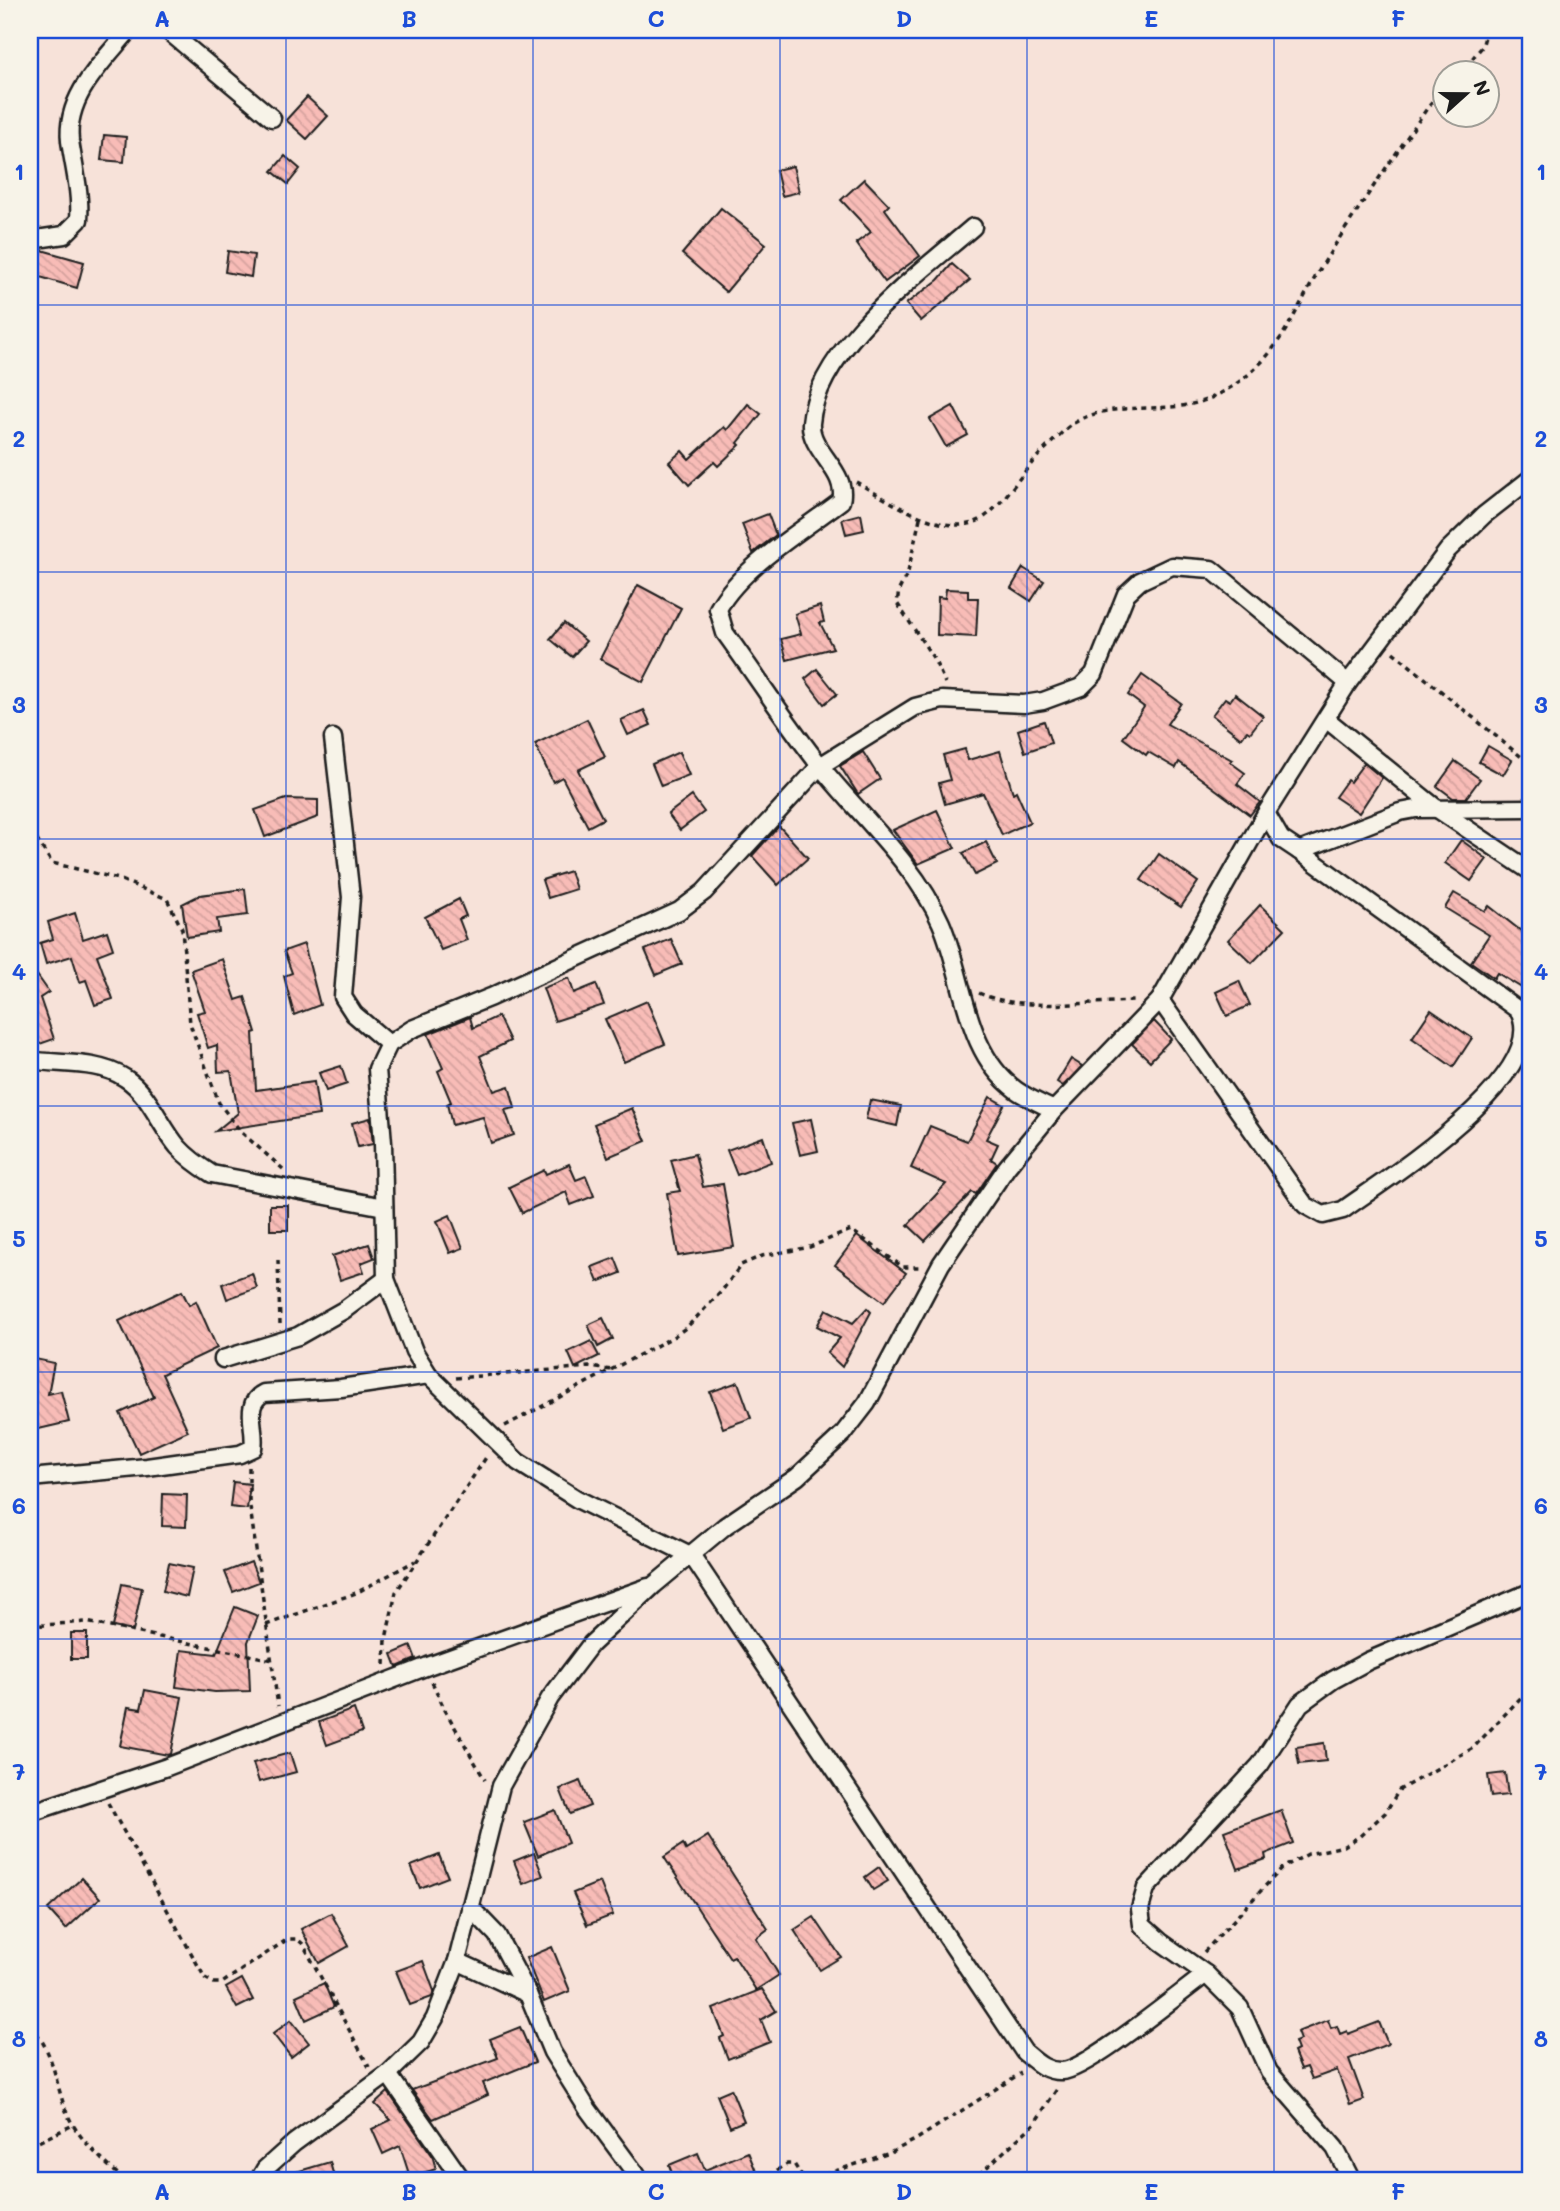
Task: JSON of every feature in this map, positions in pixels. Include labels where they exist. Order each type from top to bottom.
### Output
[{"type":"street","points":[[30,240],[64,235],[79,220],[80,200],[70,138],[72,113],[83,87],[129,30]]},
{"type":"street","points":[[167,30],[272,118]]},
{"type":"street","points":[[973,227],[879,308],[829,369],[811,423],[812,436],[833,469],[841,488],[841,501],[756,567],[724,597],[718,609],[725,632],[820,766],[925,893],[940,922],[976,1037],[1000,1077],[1018,1092],[1054,1110]]},
{"type":"street","points":[[258,2181],[265,2169],[294,2143],[383,2078],[421,2042],[435,2018],[457,1961],[501,1786],[550,1698],[591,1644],[654,1585],[725,1526],[797,1477],[843,1434],[867,1403],[941,1264],[1007,1167],[1054,1110],[1160,1000],[1266,813],[1348,683],[1448,550],[1484,515],[1530,479]]},
{"type":"street","points":[[1200,1969],[1097,2054],[1065,2071],[1042,2067],[1024,2052],[692,1556],[577,1499],[518,1462],[433,1379],[414,1351],[386,1279],[383,1143],[377,1069],[389,1044],[412,1029],[491,997],[679,911],[704,892],[820,766],[915,707],[951,700],[1024,704],[1043,701],[1080,687],[1094,674],[1126,594],[1152,573],[1172,566],[1191,565],[1211,569],[1348,683]]},
{"type":"street","points":[[1326,719],[1436,808],[1530,871]]},
{"type":"street","points":[[333,738],[351,897],[343,997],[354,1014],[389,1044]]},
{"type":"street","points":[[1299,851],[1400,812],[1436,808],[1530,808]]},
{"type":"street","points":[[1160,1000],[1305,1205],[1323,1215],[1343,1210],[1474,1111],[1510,1067],[1524,1035],[1524,1020],[1518,1010],[1282,839],[1266,813]]},
{"type":"street","points":[[30,1060],[88,1066],[126,1078],[142,1094],[177,1146],[194,1163],[212,1174],[384,1207]]},
{"type":"street","points":[[223,1359],[298,1336],[344,1311],[386,1279]]},
{"type":"street","points":[[30,1478],[148,1467],[248,1451],[255,1440],[253,1405],[257,1397],[264,1393],[433,1379]]},
{"type":"street","points":[[30,1812],[280,1724],[428,1666],[654,1585]]},
{"type":"street","points":[[1352,2181],[1335,2148],[1269,2072],[1240,2008],[1200,1969],[1161,1942],[1142,1924],[1140,1909],[1146,1888],[1260,1765],[1300,1704],[1333,1680],[1368,1661],[1530,1592]]},
{"type":"street","points":[[470,1907],[496,1935],[528,1994],[552,2052],[587,2108],[641,2181]]},
{"type":"street","points":[[457,1961],[528,1994]]},
{"type":"street","points":[[383,2078],[463,2181]]},
{"type":"path","points":[[1471,60],[1482,47],[1487,30]]},
{"type":"path","points":[[833,469],[920,518],[951,524],[968,524],[983,518],[1033,461],[1073,423],[1098,412],[1125,407],[1170,407],[1211,398],[1247,376],[1279,344],[1324,262],[1430,105]]},
{"type":"path","points":[[920,518],[897,603],[940,670],[951,700]]},
{"type":"path","points":[[1381,642],[1530,764]]},
{"type":"path","points":[[31,831],[52,863],[119,879],[167,899],[182,929],[190,1024],[219,1103],[241,1132],[311,1193]]},
{"type":"path","points":[[961,985],[1007,1001],[1062,1004],[1160,1000]]},
{"type":"path","points":[[384,1684],[386,1639],[396,1592],[487,1455],[492,1436],[687,1327],[721,1292],[741,1265],[762,1256],[810,1247],[852,1230],[908,1269],[941,1264]]},
{"type":"path","points":[[278,1260],[281,1315],[278,1342]]},
{"type":"path","points":[[433,1379],[470,1374],[537,1373],[589,1367],[612,1370]]},
{"type":"path","points":[[248,1451],[248,1500],[280,1724]]},
{"type":"path","points":[[266,1625],[356,1593],[417,1560]]},
{"type":"path","points":[[30,1626],[86,1622],[272,1660]]},
{"type":"path","points":[[428,1666],[435,1692],[497,1800]]},
{"type":"path","points":[[1200,1969],[1282,1868],[1308,1854],[1344,1846],[1360,1836],[1385,1812],[1399,1790],[1473,1748],[1530,1688]]},
{"type":"path","points":[[100,1789],[205,1978],[214,1983],[222,1983],[288,1939],[297,1939],[303,1944],[383,2078]]},
{"type":"path","points":[[30,2026],[42,2037],[49,2053],[73,2125],[126,2181]]},
{"type":"path","points":[[760,2181],[787,2164],[794,2164],[805,2181],[890,2153],[917,2139],[1036,2062]]},
{"type":"path","points":[[972,2181],[1034,2124],[1052,2102],[1065,2071]]},
{"type":"path","points":[[30,2146],[73,2125]]},
{"type":"building","points":[[307,97],[328,116],[307,139],[286,120]]},
{"type":"building","points":[[104,135],[126,137],[124,162],[101,160]]},
{"type":"building","points":[[285,156],[300,169],[288,184],[272,171]]},
{"type":"building","points":[[793,166],[799,192],[782,196],[776,170]]},
{"type":"building","points":[[864,179],[889,205],[885,209],[920,256],[885,282],[856,243],[871,232],[841,200]]},
{"type":"building","points":[[721,208],[766,244],[726,292],[682,254]]},
{"type":"building","points":[[38,249],[84,262],[77,288],[30,274],[30,250]]},
{"type":"building","points":[[228,251],[254,255],[251,277],[225,272]]},
{"type":"building","points":[[952,264],[970,280],[921,321],[906,304],[938,280]]},
{"type":"building","points":[[748,404],[761,414],[738,443],[740,445],[718,466],[714,462],[689,485],[669,462],[682,451],[689,459],[724,427],[727,430]]},
{"type":"building","points":[[953,406],[968,435],[946,447],[930,419]]},
{"type":"building","points":[[768,514],[776,535],[753,553],[742,524]]},
{"type":"building","points":[[861,514],[864,530],[846,534],[842,519]]},
{"type":"building","points":[[1023,568],[1044,581],[1031,601],[1011,588]]},
{"type":"building","points":[[638,585],[681,608],[643,682],[600,659]]},
{"type":"building","points":[[946,589],[968,590],[968,598],[978,598],[976,637],[937,635],[938,597],[945,598]]},
{"type":"building","points":[[820,606],[824,622],[820,623],[833,648],[787,660],[781,639],[801,634],[795,614]]},
{"type":"building","points":[[564,623],[586,641],[572,657],[550,639]]},
{"type":"building","points":[[817,669],[837,694],[824,704],[805,679]]},
{"type":"building","points":[[1142,675],[1181,703],[1167,724],[1232,760],[1230,762],[1245,773],[1237,784],[1260,802],[1250,815],[1179,762],[1176,768],[1148,752],[1146,755],[1123,738],[1144,707],[1128,695]]},
{"type":"building","points":[[1235,694],[1263,716],[1250,733],[1247,731],[1241,738],[1212,715],[1225,698],[1230,701]]},
{"type":"building","points":[[644,710],[651,725],[628,735],[621,720]]},
{"type":"building","points":[[587,719],[605,757],[578,770],[603,819],[588,827],[562,777],[553,782],[535,744]]},
{"type":"building","points":[[1044,721],[1051,743],[1025,752],[1018,730]]},
{"type":"building","points":[[1488,746],[1512,760],[1503,775],[1479,762]]},
{"type":"building","points":[[965,749],[968,760],[1000,751],[1013,793],[1016,791],[1030,822],[1002,835],[983,793],[945,804],[939,783],[950,780],[943,755]]},
{"type":"building","points":[[679,752],[689,775],[661,786],[652,764]]},
{"type":"building","points":[[863,752],[880,779],[858,794],[840,766]]},
{"type":"building","points":[[1455,761],[1480,779],[1466,798],[1453,798],[1437,786]]},
{"type":"building","points":[[1364,763],[1382,778],[1359,813],[1335,797]]},
{"type":"building","points":[[692,796],[704,812],[680,830],[668,814]]},
{"type":"building","points":[[286,799],[318,800],[318,817],[265,837],[255,810]]},
{"type":"building","points":[[937,810],[955,848],[918,864],[893,830]]},
{"type":"building","points":[[779,826],[808,858],[778,885],[752,856]]},
{"type":"building","points":[[1461,840],[1487,859],[1471,881],[1445,863]]},
{"type":"building","points":[[986,842],[997,864],[975,875],[963,853]]},
{"type":"building","points":[[1159,854],[1198,882],[1181,907],[1141,880]]},
{"type":"building","points":[[570,871],[576,889],[548,898],[542,880]]},
{"type":"building","points":[[245,889],[248,915],[217,919],[219,932],[187,937],[182,904],[200,895]]},
{"type":"building","points":[[1454,893],[1485,911],[1489,906],[1530,938],[1530,993],[1497,973],[1494,978],[1471,962],[1489,935],[1445,908]]},
{"type":"building","points":[[459,899],[466,916],[459,919],[467,940],[441,950],[425,917]]},
{"type":"building","points":[[1260,905],[1285,929],[1252,963],[1228,940]]},
{"type":"building","points":[[75,913],[83,939],[107,931],[113,949],[97,955],[113,999],[95,1005],[86,980],[80,982],[72,956],[46,964],[40,943],[53,939],[48,922]]},
{"type":"building","points":[[671,939],[682,964],[656,975],[645,950]]},
{"type":"building","points":[[304,944],[320,1005],[294,1015],[284,976],[292,973],[284,951]]},
{"type":"building","points":[[222,959],[236,1000],[245,997],[256,1032],[253,1033],[256,1090],[314,1082],[319,1115],[216,1131],[238,1113],[231,1071],[218,1072],[217,1045],[208,1048],[197,1013],[205,1011],[191,970]]},
{"type":"building","points":[[30,965],[49,992],[40,998],[54,1039],[34,1046],[30,1033]]},
{"type":"building","points":[[569,978],[574,993],[596,984],[604,1005],[555,1021],[543,988]]},
{"type":"building","points":[[1239,981],[1250,1005],[1227,1016],[1216,992]]},
{"type":"building","points":[[647,1001],[665,1044],[624,1062],[605,1019]]},
{"type":"building","points":[[1431,1010],[1472,1038],[1453,1067],[1412,1038]]},
{"type":"building","points":[[498,1016],[510,1041],[480,1056],[494,1091],[509,1086],[515,1108],[505,1110],[514,1135],[491,1143],[483,1117],[452,1125],[447,1104],[451,1102],[438,1071],[443,1068],[428,1034],[470,1017],[473,1028]]},
{"type":"building","points":[[1154,1021],[1171,1039],[1150,1061],[1132,1044]]},
{"type":"building","points":[[1071,1059],[1082,1066],[1063,1086],[1057,1082]]},
{"type":"building","points":[[341,1066],[347,1084],[326,1091],[319,1073]]},
{"type":"building","points":[[990,1097],[1004,1105],[986,1139],[998,1144],[991,1159],[997,1163],[976,1194],[972,1192],[925,1241],[908,1225],[946,1184],[911,1168],[930,1126],[967,1141]]},
{"type":"building","points":[[870,1100],[901,1106],[897,1126],[866,1119]]},
{"type":"building","points":[[632,1108],[646,1141],[608,1157],[594,1124]]},
{"type":"building","points":[[370,1118],[373,1144],[358,1147],[352,1123]]},
{"type":"building","points":[[811,1119],[818,1151],[800,1155],[792,1123]]},
{"type":"building","points":[[763,1137],[771,1162],[737,1175],[727,1150]]},
{"type":"building","points":[[695,1154],[703,1187],[723,1184],[734,1247],[678,1256],[667,1193],[680,1191],[671,1160]]},
{"type":"building","points":[[569,1164],[576,1180],[586,1176],[594,1196],[571,1205],[566,1192],[522,1213],[509,1187],[544,1170],[546,1174]]},
{"type":"building","points":[[270,1205],[288,1205],[288,1230],[270,1230]]},
{"type":"building","points":[[450,1215],[463,1248],[450,1253],[437,1221]]},
{"type":"building","points":[[857,1236],[906,1273],[884,1302],[835,1265]]},
{"type":"building","points":[[369,1244],[374,1258],[361,1263],[364,1272],[340,1280],[332,1256]]},
{"type":"building","points":[[615,1258],[621,1273],[598,1282],[592,1267]]},
{"type":"building","points":[[252,1273],[257,1288],[227,1299],[222,1284]]},
{"type":"building","points":[[182,1291],[189,1305],[196,1301],[217,1348],[162,1374],[188,1431],[139,1453],[120,1413],[154,1397],[119,1321]]},
{"type":"building","points":[[867,1308],[871,1312],[842,1367],[827,1353],[840,1338],[817,1326],[826,1309],[853,1323]]},
{"type":"building","points":[[603,1318],[613,1339],[598,1347],[588,1325]]},
{"type":"building","points":[[591,1341],[599,1356],[575,1368],[568,1352]]},
{"type":"building","points":[[30,1358],[54,1363],[48,1394],[61,1391],[69,1422],[30,1431]]},
{"type":"building","points":[[738,1382],[751,1418],[723,1428],[710,1392]]},
{"type":"building","points":[[233,1482],[250,1484],[247,1509],[230,1507]]},
{"type":"building","points":[[163,1494],[187,1495],[186,1527],[162,1526]]},
{"type":"building","points":[[251,1562],[259,1582],[233,1592],[225,1572]]},
{"type":"building","points":[[169,1563],[193,1568],[187,1597],[163,1591]]},
{"type":"building","points":[[122,1584],[142,1588],[133,1631],[113,1627]]},
{"type":"building","points":[[235,1607],[258,1616],[248,1642],[250,1691],[215,1692],[176,1687],[181,1650],[216,1654]]},
{"type":"building","points":[[71,1633],[87,1633],[87,1659],[71,1659]]},
{"type":"building","points":[[411,1646],[416,1659],[397,1667],[392,1654]]},
{"type":"building","points":[[145,1690],[182,1697],[171,1754],[120,1746],[128,1707],[141,1709]]},
{"type":"building","points":[[354,1709],[362,1732],[327,1745],[319,1722]]},
{"type":"building","points":[[1324,1743],[1326,1761],[1299,1764],[1296,1747]]},
{"type":"building","points":[[290,1753],[296,1772],[259,1782],[253,1763]]},
{"type":"building","points":[[1505,1773],[1508,1795],[1491,1797],[1488,1775]]},
{"type":"building","points":[[580,1781],[590,1806],[570,1814],[560,1789]]},
{"type":"building","points":[[555,1810],[568,1843],[538,1856],[524,1822]]},
{"type":"building","points":[[1281,1810],[1293,1843],[1265,1854],[1266,1859],[1238,1869],[1224,1831]]},
{"type":"building","points":[[708,1836],[768,1929],[756,1938],[779,1975],[756,1990],[734,1956],[730,1958],[664,1857],[683,1844],[686,1850]]},
{"type":"building","points":[[534,1853],[543,1876],[523,1884],[514,1861]]},
{"type":"building","points":[[439,1855],[448,1877],[420,1888],[411,1866]]},
{"type":"building","points":[[879,1867],[888,1881],[873,1890],[865,1877]]},
{"type":"building","points":[[82,1878],[100,1898],[66,1929],[48,1909]]},
{"type":"building","points":[[600,1882],[613,1915],[587,1925],[573,1893]]},
{"type":"building","points":[[331,1913],[349,1946],[319,1963],[301,1929]]},
{"type":"building","points":[[814,1917],[841,1957],[820,1970],[794,1930]]},
{"type":"building","points":[[552,1947],[570,1991],[544,2002],[526,1958]]},
{"type":"building","points":[[423,1961],[434,1991],[432,1997],[410,2005],[396,1971]]},
{"type":"building","points":[[242,1979],[253,2000],[237,2008],[226,1988]]},
{"type":"building","points":[[324,1983],[334,2007],[306,2020],[296,1996]]},
{"type":"building","points":[[762,1989],[776,2011],[761,2020],[770,2042],[728,2059],[720,2038],[724,2036],[713,2009]]},
{"type":"building","points":[[291,2020],[309,2043],[291,2057],[273,2034]]},
{"type":"building","points":[[1328,2020],[1331,2028],[1337,2026],[1340,2034],[1347,2031],[1348,2034],[1379,2022],[1388,2044],[1349,2059],[1364,2100],[1350,2105],[1337,2070],[1312,2079],[1307,2067],[1301,2069],[1294,2052],[1298,2050],[1295,2042],[1300,2040],[1297,2032]]},
{"type":"building","points":[[520,2027],[535,2062],[483,2083],[488,2095],[433,2119],[412,2090],[498,2058],[490,2039]]},
{"type":"building","points":[[731,2089],[744,2121],[730,2127],[717,2095]]},
{"type":"building","points":[[388,2092],[432,2155],[436,2169],[410,2177],[400,2146],[383,2154],[372,2129],[391,2120],[375,2104]]},
{"type":"building","points":[[748,2152],[760,2181],[675,2181],[669,2165],[698,2153],[705,2170]]},
{"type":"building","points":[[330,2162],[335,2181],[279,2181],[279,2177]]}]
